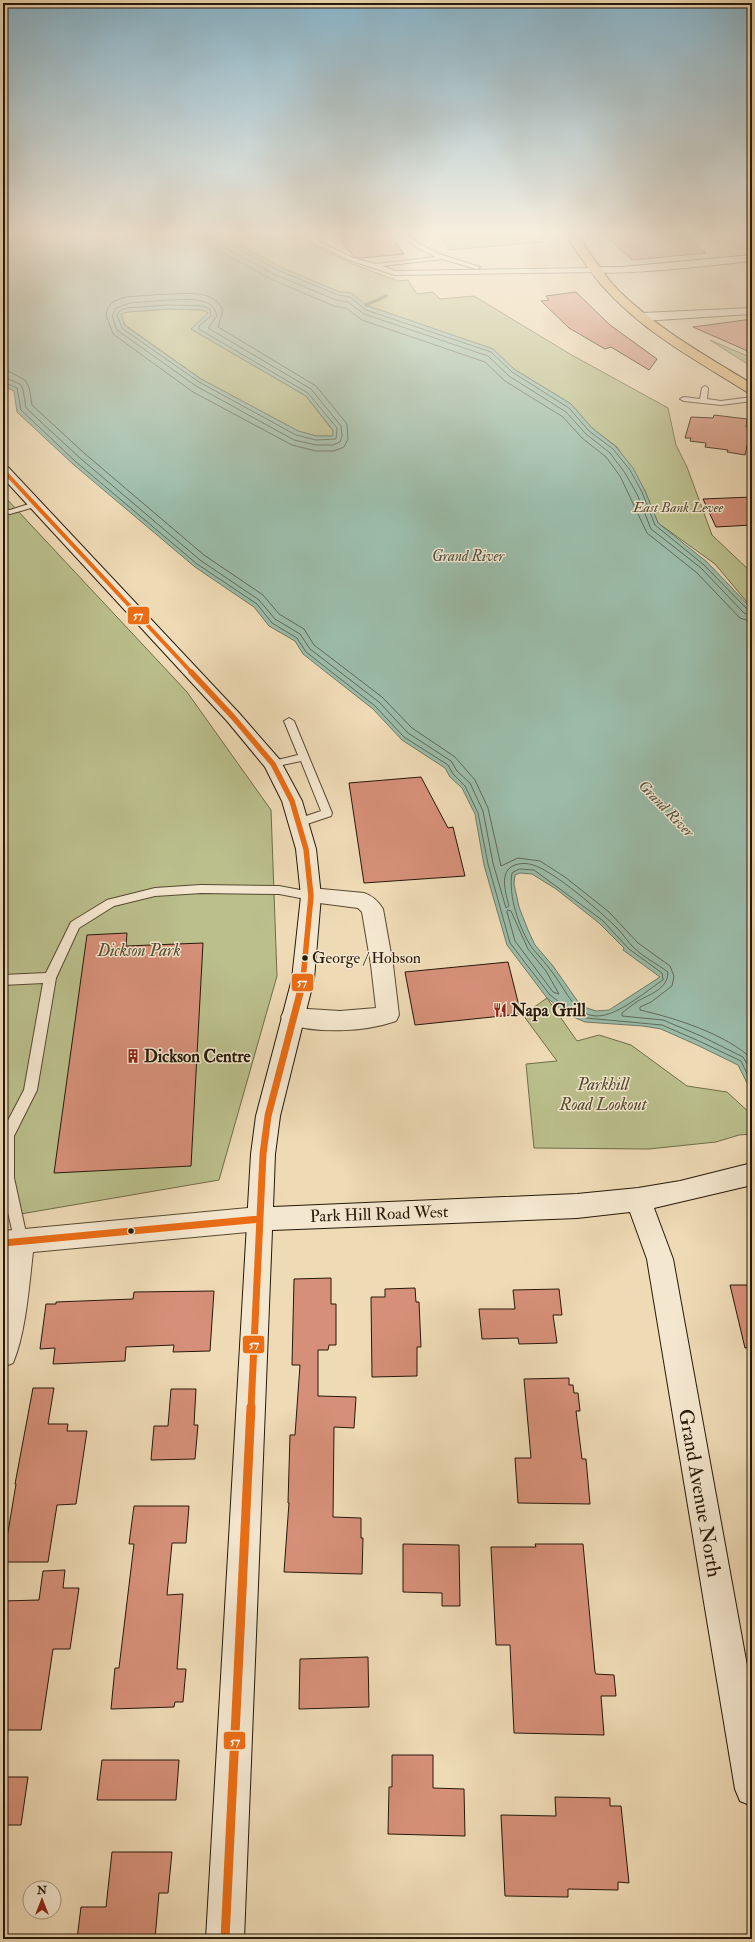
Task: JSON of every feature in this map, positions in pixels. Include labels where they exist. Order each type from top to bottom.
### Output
[{"type":"main road","points":[[651,324],[673,340],[752,389]]},
{"type":"main road","points":[[3,470],[233,716],[273,764],[292,800],[306,849],[311,896],[303,979],[292,1017],[268,1116],[263,1154],[225,1939]]},
{"type":"main road","points":[[292,1017],[334,1022],[365,1020],[388,1015],[382,965],[372,909],[364,901],[311,896]]},
{"type":"main road","name":"Park Hill Road West","points":[[12,1242],[260,1219],[577,1206],[638,1200],[680,1192],[752,1174]]},
{"type":"main road","name":"Grand Avenue North","points":[[638,1200],[660,1259],[752,1789]]},
{"type":"main road","points":[[3,1354],[15,1292],[12,1242]]},
{"type":"lane","points":[[703,401],[705,388]]},
{"type":"lane","points":[[684,399],[720,403],[752,399]]},
{"type":"lane","points":[[3,511],[10,512],[35,504]]},
{"type":"lane","points":[[289,721],[327,813],[298,823]]},
{"type":"lane","points":[[273,764],[305,758]]},
{"type":"lane","points":[[12,1242],[5,1134],[30,1090],[50,978],[76,925],[111,903],[155,892],[216,889],[278,890],[311,896]]},
{"type":"lane","points":[[3,980],[50,978]]},
{"type":"green space","points":[[125,324],[197,324],[191,329],[306,396],[333,431],[333,436],[316,436],[298,431],[201,379]]},
{"type":"green space","name":"East Bank Levee","points":[[419,324],[520,324],[570,354],[668,408],[676,445],[687,467],[712,535],[752,573],[752,608],[715,564],[658,523],[645,491],[617,447],[592,428],[571,404],[514,369],[493,349]]},
{"type":"green space","points":[[710,340],[752,358],[752,367]]},
{"type":"green space","name":"Dickson Park","points":[[3,495],[187,692],[271,810],[277,976],[219,1180],[3,1217]]},
{"type":"green space","name":"Parkhill Road Lookout","points":[[547,998],[577,1041],[599,1035],[631,1045],[687,1086],[727,1092],[752,1115],[752,1134],[739,1135],[716,1142],[649,1149],[534,1148],[526,1064],[557,1061],[523,1015]]},
{"type":"water","name":"Grand River","points":[[3,324],[124,324],[125,326],[201,379],[298,431],[316,436],[333,436],[333,430],[306,396],[191,329],[197,324],[419,324],[493,349],[514,369],[571,404],[592,428],[616,447],[633,468],[645,491],[658,523],[707,562],[752,609],[752,1093],[738,1065],[697,1045],[661,1029],[643,1026],[585,1022],[569,1015],[547,998],[507,945],[484,865],[475,814],[462,788],[450,777],[445,768],[402,740],[373,709],[303,654],[295,641],[269,626],[254,607],[195,567],[74,465],[17,412],[14,391],[3,386]],"holes":[[[520,873],[532,874],[556,889],[599,923],[624,948],[623,950],[660,977],[609,1010],[596,1011],[581,1006],[553,966],[535,945],[519,907],[514,884],[515,875]]]},
{"type":"building","points":[[564,324],[609,324],[657,359],[649,370],[611,347],[605,349],[569,328]]},
{"type":"building","points":[[718,324],[752,324],[752,353],[693,327]]},
{"type":"building","points":[[714,415],[747,419],[746,427],[751,428],[745,455],[727,452],[728,450],[705,447],[706,443],[690,441],[691,438],[685,438],[691,417],[713,418]]},
{"type":"building","points":[[752,497],[752,525],[716,527],[703,499]]},
{"type":"building","points":[[421,777],[448,828],[453,827],[465,876],[364,883],[349,783]]},
{"type":"building","name":"Dickson Centre","points":[[127,933],[126,946],[203,943],[191,1166],[54,1173],[87,935]]},
{"type":"building","points":[[508,962],[521,1014],[415,1025],[405,972]]},
{"type":"building","points":[[331,1278],[331,1304],[336,1304],[336,1345],[329,1345],[328,1350],[318,1350],[318,1396],[356,1397],[354,1428],[334,1427],[333,1517],[361,1518],[361,1538],[363,1538],[362,1574],[284,1572],[289,1503],[290,1435],[295,1435],[300,1365],[292,1365],[294,1279]]},
{"type":"building","points":[[730,1285],[752,1285],[752,1347],[745,1348]]},
{"type":"building","points":[[415,1288],[416,1302],[419,1302],[421,1347],[417,1347],[417,1376],[372,1377],[371,1297],[385,1297],[385,1289]]},
{"type":"building","points":[[559,1289],[562,1315],[553,1315],[557,1343],[519,1344],[518,1338],[482,1339],[479,1309],[515,1309],[513,1290]]},
{"type":"building","points":[[214,1291],[210,1351],[173,1352],[174,1345],[126,1347],[125,1361],[53,1364],[55,1348],[40,1349],[46,1304],[56,1304],[56,1302],[133,1299],[134,1292]]},
{"type":"building","points":[[569,1378],[569,1385],[573,1385],[574,1393],[578,1393],[580,1411],[576,1411],[582,1459],[586,1459],[590,1504],[518,1503],[515,1458],[531,1458],[524,1379]]},
{"type":"building","points":[[33,1388],[54,1388],[48,1424],[68,1424],[67,1431],[87,1431],[76,1504],[57,1505],[48,1562],[3,1562],[15,1484]]},
{"type":"building","points":[[171,1389],[196,1389],[194,1425],[198,1425],[195,1459],[151,1460],[154,1426],[168,1426]]},
{"type":"building","points":[[134,1506],[189,1506],[186,1543],[172,1543],[167,1595],[183,1594],[177,1669],[186,1669],[183,1702],[175,1702],[174,1707],[111,1709],[115,1668],[119,1668],[134,1544],[129,1544]]},
{"type":"building","points":[[403,1544],[459,1545],[460,1606],[442,1606],[442,1593],[403,1592]]},
{"type":"building","points":[[535,1544],[583,1544],[595,1672],[596,1674],[614,1675],[616,1696],[601,1696],[604,1735],[514,1733],[510,1645],[496,1645],[491,1547],[536,1547]]},
{"type":"building","points":[[65,1570],[63,1588],[79,1588],[70,1649],[53,1649],[41,1730],[3,1730],[3,1601],[39,1600],[43,1571]]},
{"type":"building","points":[[368,1657],[369,1707],[299,1709],[300,1659]]},
{"type":"building","points":[[392,1755],[433,1755],[433,1788],[464,1789],[465,1836],[388,1834],[389,1787],[392,1787]]},
{"type":"building","points":[[102,1760],[179,1760],[176,1800],[97,1800]]},
{"type":"building","points":[[3,1777],[28,1777],[21,1825],[3,1825]]},
{"type":"building","points":[[555,1797],[610,1798],[610,1806],[621,1806],[629,1883],[618,1882],[618,1890],[568,1889],[568,1897],[505,1896],[501,1815],[556,1816]]},
{"type":"building","points":[[112,1852],[172,1852],[168,1893],[159,1893],[155,1939],[77,1939],[81,1907],[106,1907]]},
{"type":"transit line","name":"57","points":[[3,470],[233,717],[273,764],[292,801],[306,849],[311,896],[303,979],[268,1116],[263,1154],[225,1939]]},
{"type":"transit line","name":"57","points":[[3,1243],[260,1219]]},
{"type":"place","name":"George / Hobson","points":[[305,958]]},
{"type":"place","name":"Napa Grill","points":[[500,1010]]},
{"type":"place","name":"Dickson Centre","points":[[133,1056]]}]
